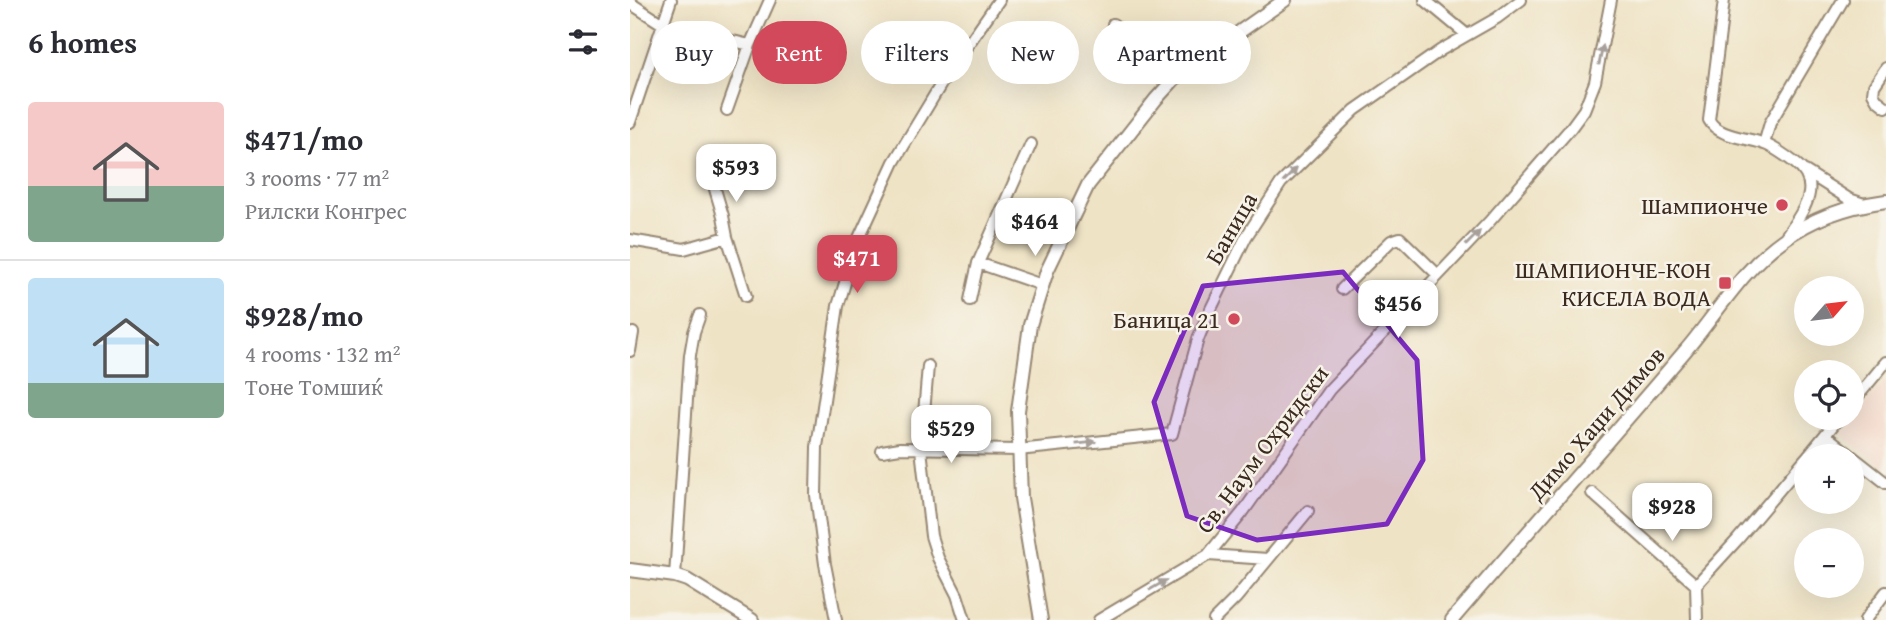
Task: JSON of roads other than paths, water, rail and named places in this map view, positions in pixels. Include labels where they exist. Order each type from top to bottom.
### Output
[{"type":"street","points":[[665,21],[671,0]]},
{"type":"street","points":[[727,110],[750,45],[770,0]]},
{"type":"street","points":[[836,620],[816,495],[817,447],[838,306],[858,240],[894,162],[946,76],[999,0]]},
{"type":"street","points":[[1251,24],[1285,0]]},
{"type":"street","points":[[1425,0],[1466,34]]},
{"type":"street","name":"Баница","points":[[1018,450],[1172,434],[1207,317],[1246,237],[1281,183],[1355,110],[1521,0]]},
{"type":"street","name":"Св. Наум Охридски","points":[[1099,620],[1208,555],[1243,512],[1329,390],[1504,206],[1584,110],[1595,82],[1612,0]]},
{"type":"street","points":[[1724,0],[1709,120],[1713,128],[1764,144],[1849,199],[1864,204]]},
{"type":"street","points":[[1764,144],[1770,123],[1843,0]]},
{"type":"street","points":[[630,3],[659,21]]},
{"type":"street","points":[[738,42],[750,45]]},
{"type":"street","points":[[630,122],[651,61]]},
{"type":"street","points":[[1886,68],[1872,93],[1886,107]]},
{"type":"street","points":[[1041,620],[1021,498],[1018,450],[1018,411],[1030,325],[1042,285],[1088,185],[1170,84]]},
{"type":"street","points":[[970,300],[978,263],[1031,144]]},
{"type":"street","points":[[1784,239],[1809,198],[1810,186],[1805,170]]},
{"type":"street","points":[[714,175],[727,237],[746,296]]},
{"type":"street","name":"Димо Хаџи Димов","points":[[1452,620],[1769,251],[1784,239],[1833,214],[1864,204],[1886,201]]},
{"type":"street","points":[[630,240],[684,249],[727,237]]},
{"type":"street","points":[[1342,289],[1391,241],[1400,238],[1438,275]]},
{"type":"street","points":[[978,263],[1042,285]]},
{"type":"street","points":[[675,576],[690,355],[700,316]]},
{"type":"street","points":[[630,352],[633,332]]},
{"type":"street","points":[[1864,389],[1886,362]]},
{"type":"street","points":[[928,366],[921,449],[930,536],[957,595],[965,620]]},
{"type":"street","points":[[1817,444],[1829,430]]},
{"type":"street","points":[[1825,435],[1886,483]]},
{"type":"street","points":[[882,451],[900,448],[1018,450]]},
{"type":"street","points":[[1697,620],[1696,585],[1794,471]]},
{"type":"street","points":[[1592,493],[1696,585]]},
{"type":"street","points":[[1214,620],[1308,512]]},
{"type":"street","points":[[1208,555],[1268,559]]},
{"type":"street","points":[[630,570],[675,576],[698,586],[752,620]]},
{"type":"street","points":[[1865,620],[1886,592]]},
{"type":"place","name":"Шампионче","points":[[1782,205]]},
{"type":"place","name":"ШАМПИОНЧЕ-КОН КИСЕЛА ВОДА","points":[[1725,283]]},
{"type":"place","name":"Баница 21","points":[[1234,319]]}]
